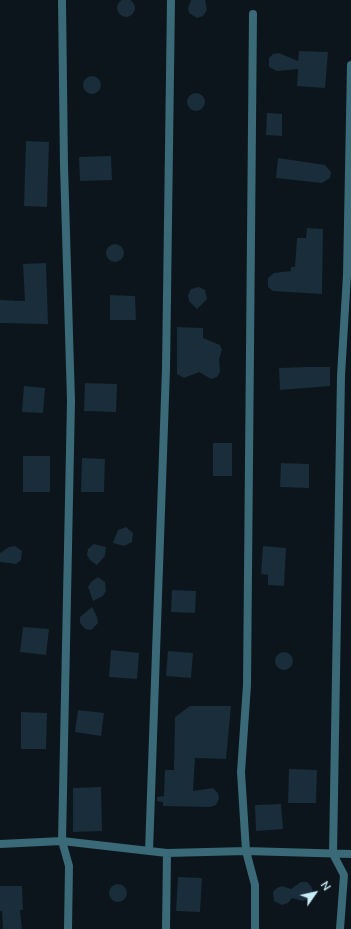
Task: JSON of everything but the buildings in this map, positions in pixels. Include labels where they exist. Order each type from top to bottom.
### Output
[{"type":"street","points":[[62,0],[64,166],[71,401],[62,841],[69,866],[68,929]]},
{"type":"street","points":[[149,851],[166,377],[170,178],[171,0]]},
{"type":"street","points":[[253,14],[247,685],[241,772],[246,851],[254,885],[255,929]]},
{"type":"street","points":[[340,929],[344,875],[333,854],[341,376],[347,276],[351,65]]},
{"type":"street","points":[[0,844],[62,841],[167,853],[246,851],[351,854]]},
{"type":"street","points":[[166,929],[167,853]]}]
